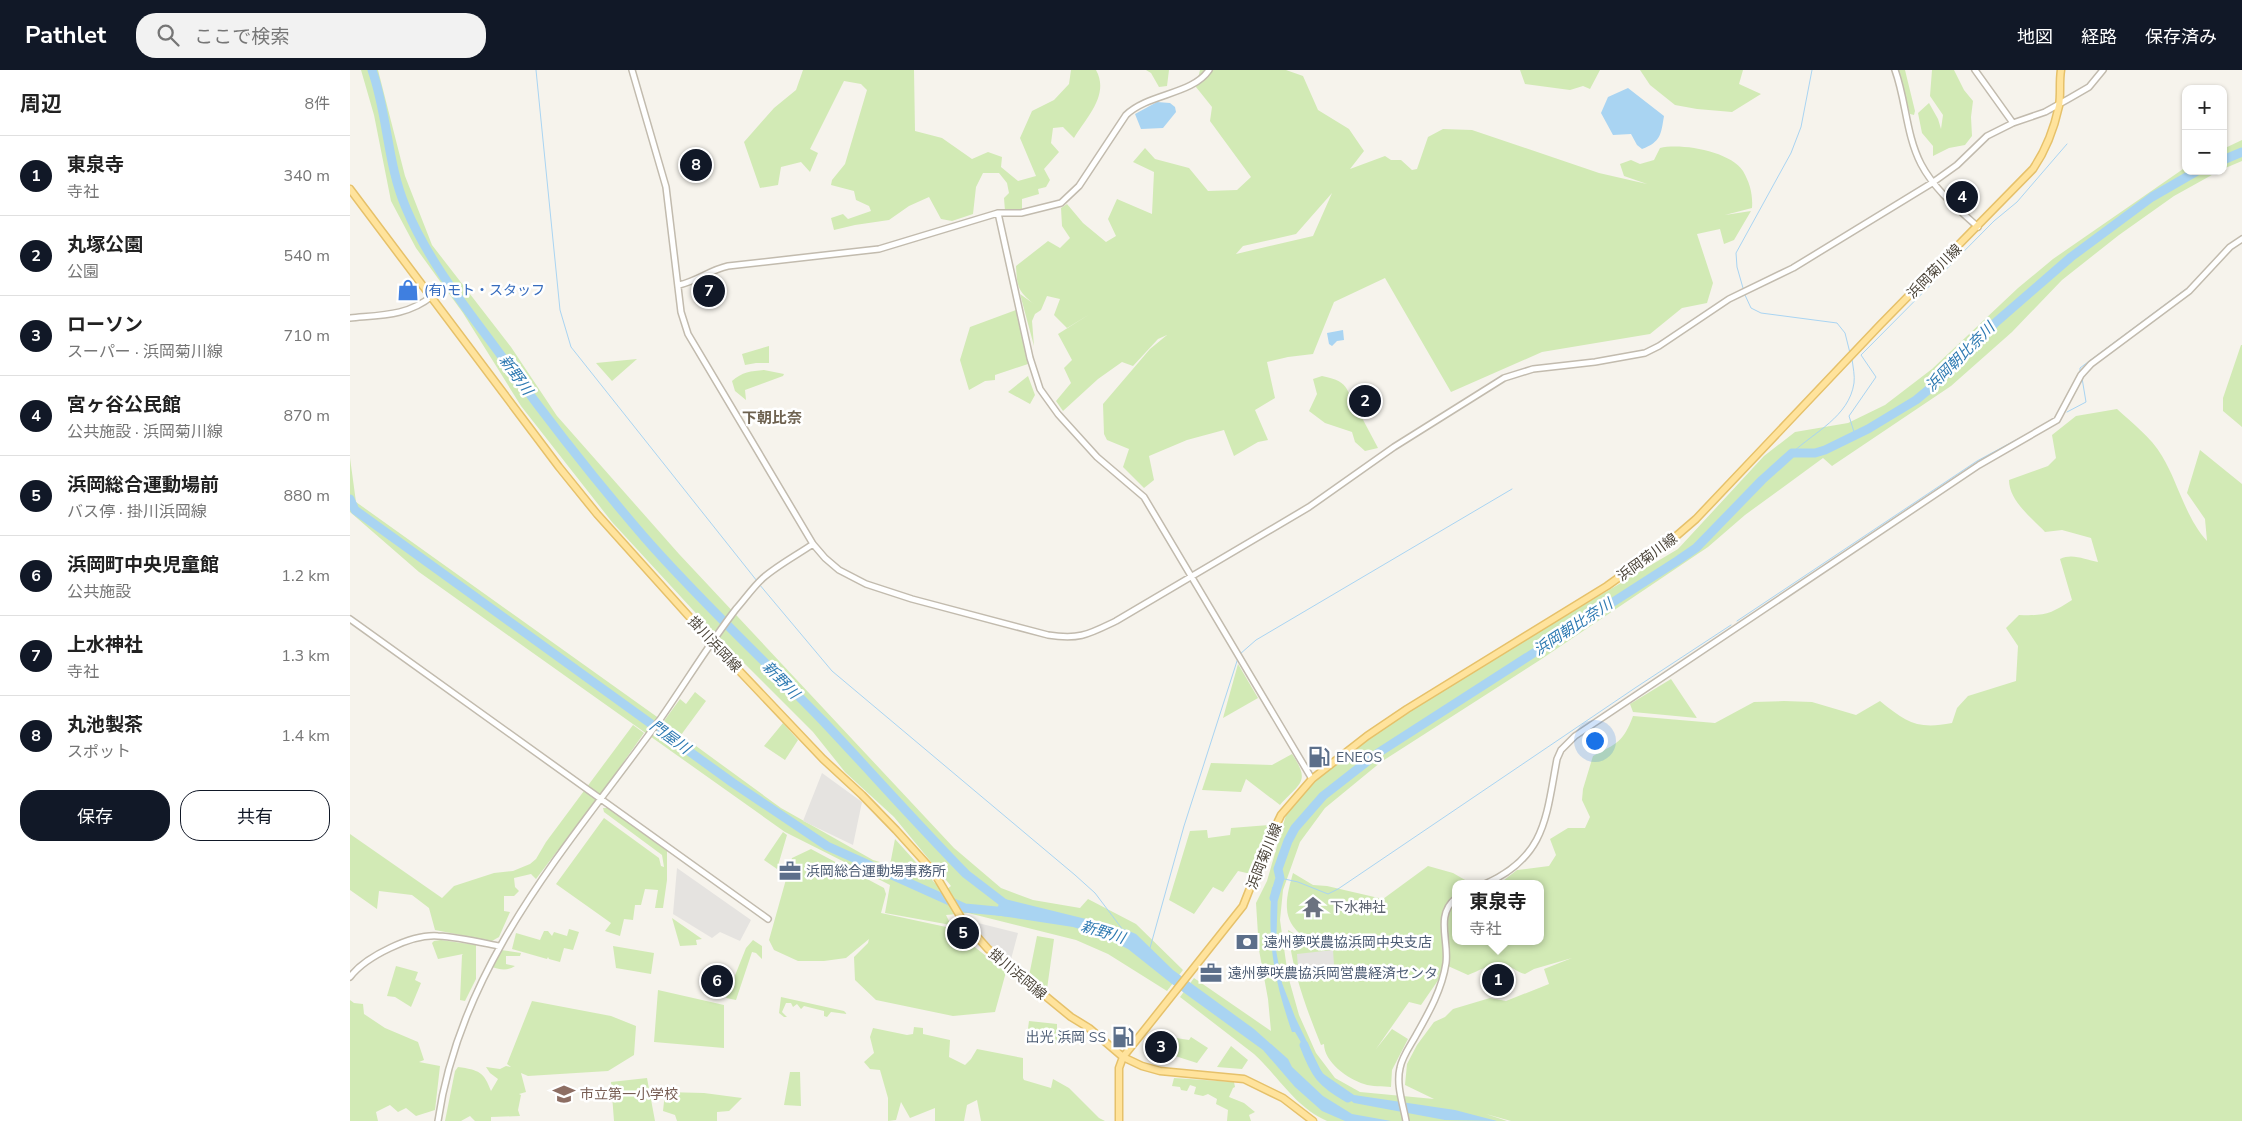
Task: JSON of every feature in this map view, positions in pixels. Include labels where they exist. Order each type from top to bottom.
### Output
[{"type":"main road","name":"浜岡菊川線","points":[[1123,1057],[1243,906],[1275,826],[1288,805],[1312,779],[1366,736],[1399,714],[1607,586],[1674,538],[1696,519],[1880,325],[2023,182],[2043,155],[2053,128],[2059,105],[2061,70]]},
{"type":"main road","name":"掛川浜岡線","points":[[350,189],[590,506],[712,642],[823,760],[862,795],[933,871],[973,934],[988,949],[1035,989],[1071,1017],[1089,1028],[1123,1057],[1142,1066],[1160,1071],[1244,1079],[1283,1098],[1313,1121]]},
{"type":"main road","points":[[1119,1121],[1119,1068],[1123,1057]]},
{"type":"street","points":[[632,70],[666,187],[682,312],[688,334],[813,544],[839,570],[866,584],[912,599],[1060,637],[1083,636],[1093,633],[1192,576],[1309,507],[1394,446],[1504,378],[1533,369],[1595,362],[1645,353],[1659,346],[1729,299],[1793,268],[1932,183],[1957,165],[1987,136],[2013,123],[2045,112],[2089,87],[2103,70]]},
{"type":"street","points":[[679,285],[694,282],[715,270],[728,266],[879,249],[998,213],[1020,213],[1055,205],[1067,199],[1079,186],[1126,115],[1135,107],[1195,84],[1210,70]]},
{"type":"street","points":[[1895,70],[1916,150],[1932,183],[1978,227]]},
{"type":"street","points":[[1975,70],[2013,123]]},
{"type":"street","points":[[998,213],[1030,358],[1040,389],[1058,414],[1097,457],[1144,497],[1312,779]]},
{"type":"street","points":[[1494,880],[1515,866],[1535,845],[1542,829],[1557,759],[1561,750],[1575,736],[1979,466],[2057,420],[2078,379],[2085,371],[2189,291],[2230,247],[2242,239]]},
{"type":"street","points":[[350,318],[401,313],[422,304],[432,296]]},
{"type":"street","points":[[438,1121],[458,1036],[481,980],[499,946],[538,886],[660,720],[716,635],[755,585],[813,544]]},
{"type":"street","points":[[350,619],[768,919]]},
{"type":"street","points":[[1406,1121],[1400,1094],[1400,1067],[1432,1006],[1444,972],[1446,960],[1444,915],[1448,904],[1452,901]]},
{"type":"street","points":[[350,977],[362,964],[415,939],[437,936],[499,946]]},
{"type":"green space","points":[[361,70],[378,70],[405,176],[432,245],[511,347],[557,416],[679,554],[954,848],[1001,888],[1033,900],[1080,908],[1088,899],[1136,924],[1183,970],[1167,991],[1108,954],[1076,940],[968,913],[946,915],[951,925],[885,913],[890,885],[785,832],[419,572],[350,512],[350,458],[356,502],[660,719],[664,721],[680,699],[686,704],[695,692],[706,701],[681,735],[781,808],[873,860],[890,865],[895,839],[943,892],[951,886],[894,817],[845,772],[813,732],[716,635],[612,522],[521,406],[463,313],[416,248],[391,201],[374,115]]},
{"type":"green space","points":[[803,70],[914,70],[915,131],[942,138],[972,159],[988,152],[1002,157],[1001,167],[1018,181],[1036,176],[1020,138],[1032,111],[1054,100],[1069,84],[1071,70],[1096,70],[1100,79],[1100,88],[1095,106],[1074,138],[1063,127],[1053,128],[1051,143],[1059,152],[1044,169],[1050,180],[1046,187],[1038,189],[1039,194],[1022,199],[1022,210],[1005,211],[1004,198],[1009,193],[1007,183],[999,173],[983,173],[976,187],[973,214],[952,221],[941,219],[929,197],[909,206],[889,220],[834,230],[831,218],[843,214],[848,219],[871,211],[869,206],[856,200],[854,191],[831,185],[832,180],[845,164],[867,90],[861,84],[844,81],[810,149],[818,153],[810,172],[801,162],[781,167],[778,185],[760,188],[744,142],[774,108],[796,90]]},
{"type":"green space","points":[[1146,70],[1169,70],[1167,86],[1159,87],[1151,73]]},
{"type":"green space","points":[[1200,70],[1286,70],[1303,76],[1318,110],[1349,129],[1364,151],[1350,169],[1385,156],[1391,160],[1401,160],[1412,170],[1417,169],[1428,137],[1443,129],[1472,130],[1599,173],[1647,184],[1624,176],[1620,164],[1631,160],[1640,164],[1654,160],[1660,148],[1692,148],[1717,154],[1737,164],[1743,171],[1749,185],[1752,208],[1725,215],[1751,211],[1734,240],[1724,244],[1720,229],[1697,234],[1713,283],[1707,303],[1682,308],[1650,334],[1542,352],[1451,392],[1385,278],[1334,302],[1313,354],[1267,362],[1275,398],[1255,410],[1268,440],[1258,442],[1234,456],[1224,430],[1187,440],[1149,456],[1154,480],[1144,488],[1123,467],[1129,449],[1107,440],[1104,434],[1103,404],[1150,349],[1167,335],[1158,339],[1133,366],[1122,362],[1098,379],[1063,411],[1056,401],[1071,383],[1064,368],[1072,360],[1058,334],[1090,314],[1067,328],[1054,315],[1060,299],[1047,296],[1041,310],[1035,314],[1032,321],[1034,346],[1020,294],[1034,304],[1019,288],[1016,266],[1048,241],[1060,248],[1070,238],[1062,226],[1061,208],[1067,204],[1083,223],[1106,242],[1116,236],[1108,219],[1117,199],[1152,214],[1154,172],[1133,162],[1145,148],[1155,159],[1189,168],[1208,191],[1237,190],[1251,177],[1210,121],[1212,107],[1196,87]],"holes":[[[1332,193],[1313,236],[1236,254],[1243,246],[1296,234]]]},
{"type":"green space","points":[[1520,70],[1600,70],[1590,89],[1583,86],[1570,90],[1525,84]]},
{"type":"green space","points":[[1640,70],[1743,70],[1739,84],[1761,94],[1732,112],[1675,105],[1650,85]]},
{"type":"green space","points":[[1898,70],[1905,70],[1915,111],[1914,115],[1910,114]]},
{"type":"green space","points":[[1932,70],[1954,70],[1964,90],[1973,101],[1971,117],[1972,136],[1965,145],[1949,148],[1933,156],[1933,146],[1922,133],[1918,113],[1929,103],[1941,129],[1943,115],[1930,96]]},
{"type":"green space","points":[[2242,140],[2242,161],[2227,167],[2227,147]]},
{"type":"green space","points":[[2182,170],[2182,175],[2212,175],[2174,196],[2119,235],[2062,280],[2012,332],[1951,386],[1832,466],[1823,458],[1745,515],[1708,547],[1540,660],[1381,762],[1325,808],[1300,842],[1283,890],[1280,920],[1288,976],[1299,1015],[1316,1053],[1335,1078],[1360,1092],[1434,1099],[1405,1085],[1407,1064],[1417,1045],[1434,1022],[1445,1017],[1453,1009],[1490,998],[1506,1001],[1549,984],[1544,969],[1572,958],[1534,969],[1525,974],[1502,964],[1492,965],[1468,975],[1448,966],[1421,1005],[1409,1002],[1376,1049],[1392,1029],[1408,1039],[1392,1070],[1391,1087],[1364,1084],[1344,1074],[1332,1063],[1325,1051],[1324,1044],[1321,1045],[1305,1003],[1296,974],[1288,930],[1315,946],[1327,944],[1320,944],[1307,939],[1291,923],[1287,904],[1293,873],[1313,885],[1327,886],[1383,899],[1428,866],[1453,873],[1465,880],[1452,880],[1452,945],[1544,945],[1544,880],[1504,880],[1517,870],[1549,866],[1556,855],[1550,839],[1568,828],[1585,828],[1590,817],[1582,800],[1583,789],[1593,756],[1608,748],[1622,737],[1633,716],[1715,723],[1754,702],[1784,701],[1812,702],[1856,715],[1880,701],[1905,719],[1921,725],[1952,723],[1957,708],[1968,696],[2016,681],[2018,646],[2006,628],[2019,615],[2047,613],[2072,600],[2060,559],[2074,557],[2098,562],[2091,538],[2062,530],[2045,532],[2017,502],[2010,488],[2009,480],[2048,466],[2056,458],[2052,435],[2076,416],[2117,409],[2158,449],[2168,466],[2187,510],[2199,532],[2207,541],[2205,519],[2187,493],[2200,450],[2242,484],[2242,1121],[1511,1121],[1486,1114],[1507,1121],[1327,1121],[1296,1100],[1254,1054],[1180,997],[1194,978],[1271,1031],[1268,999],[1259,950],[1256,903],[1267,881],[1286,815],[1315,781],[1381,730],[1449,685],[1678,549],[1764,456],[1795,432],[1848,423],[1885,405],[1932,369],[2018,288],[2053,259]]},
{"type":"green space","points":[[1016,310],[1028,364],[995,375],[995,380],[985,381],[969,390],[960,360],[970,327]]},
{"type":"green space","points":[[2241,345],[2242,427],[2223,411],[2223,398]]},
{"type":"green space","points":[[769,346],[769,363],[745,365],[742,354]]},
{"type":"green space","points":[[637,359],[612,381],[596,363]]},
{"type":"green space","points":[[764,370],[784,374],[745,390],[746,400],[735,391],[732,381],[736,378],[747,372]]},
{"type":"green space","points":[[1028,376],[1035,395],[1030,404],[1008,392]]},
{"type":"green space","points":[[1322,376],[1332,378],[1344,385],[1359,413],[1353,393],[1369,387],[1378,410],[1361,416],[1378,448],[1365,451],[1355,442],[1352,432],[1325,423],[1309,411],[1317,394],[1313,379]]},
{"type":"green space","points":[[1238,664],[1258,698],[1223,718]]},
{"type":"green space","points":[[1671,679],[1697,718],[1633,712],[1630,704]]},
{"type":"green space","points":[[783,723],[798,740],[785,760],[764,746]]},
{"type":"green space","points":[[633,725],[644,733],[561,851],[558,850],[536,879],[531,874],[514,878],[515,887],[519,891],[514,896],[504,896],[504,911],[510,912],[499,937],[492,941],[435,930],[429,908],[412,895],[379,891],[377,909],[350,890],[350,834],[442,898],[454,886],[494,873],[513,871],[530,864],[536,859],[546,842]]},
{"type":"green space","points":[[1292,754],[1301,771],[1301,782],[1280,805],[1246,779],[1241,792],[1202,790],[1211,763],[1272,765]]},
{"type":"green space","points":[[603,808],[608,808],[667,851],[667,880],[663,908],[655,908],[658,890],[645,889],[641,905],[635,905],[633,920],[624,919],[620,936],[605,931],[611,923],[556,884],[604,818],[659,858],[661,866],[664,867],[662,855],[604,812]]},
{"type":"green space","points":[[1269,825],[1251,874],[1238,871],[1223,892],[1213,887],[1194,914],[1169,900],[1190,831],[1207,830],[1208,838],[1230,835],[1231,828]]},
{"type":"green space","points":[[783,832],[787,835],[777,869],[764,860]]},
{"type":"green space","points":[[811,849],[884,888],[886,894],[881,913],[951,928],[1006,972],[995,1012],[953,1016],[876,1000],[855,980],[854,957],[868,943],[869,939],[846,958],[824,961],[798,961],[774,950],[769,940],[792,858]]},
{"type":"green space","points":[[672,918],[702,939],[696,940],[697,945],[680,946]]},
{"type":"green space","points":[[569,929],[579,932],[573,950],[564,948],[560,962],[548,957],[547,959],[512,949],[516,933],[540,940],[544,931],[548,931],[552,936],[554,932],[567,936]]},
{"type":"green space","points":[[1037,936],[1054,939],[1047,989],[1028,981]]},
{"type":"green space","points":[[441,940],[476,945],[476,979],[465,1001],[460,1000],[463,954],[438,959],[432,943]]},
{"type":"green space","points":[[753,940],[762,946],[762,959],[752,952],[736,1000],[726,998],[746,948]]},
{"type":"green space","points":[[613,946],[654,953],[651,974],[616,968]]},
{"type":"green space","points":[[499,951],[521,953],[520,956],[506,956],[506,964],[515,966],[509,969],[501,969],[492,967]]},
{"type":"green space","points":[[396,966],[418,972],[415,980],[421,983],[411,1007],[395,997],[387,996]]},
{"type":"green space","points":[[658,990],[724,1005],[724,1048],[654,1042]]},
{"type":"green space","points":[[781,997],[844,1011],[847,1014],[831,1012],[827,1017],[824,1016],[824,1011],[804,1006],[801,1009],[797,1004],[793,1007],[791,1003],[786,1003],[782,1012],[787,1017],[784,1017],[779,1013]]},
{"type":"green space","points":[[350,1000],[354,1003],[363,1004],[364,1014],[385,1028],[418,1042],[424,1060],[419,1062],[440,1066],[435,1110],[416,1116],[406,1108],[398,1112],[390,1105],[376,1112],[378,1121],[350,1121]]},
{"type":"green space","points":[[532,1001],[611,1016],[636,1026],[634,1055],[608,1071],[528,1076],[521,1073],[526,1092],[519,1094],[521,1095],[518,1110],[520,1116],[491,1117],[491,1121],[475,1121],[470,1116],[461,1121],[445,1121],[455,1071],[458,1067],[480,1073],[491,1091],[498,1079],[486,1067],[500,1069],[506,1066],[511,1067],[507,1064]]},
{"type":"green space","points":[[1029,1021],[1057,1024],[1057,1044],[1027,1036]]},
{"type":"green space","points":[[914,1027],[923,1028],[923,1034],[950,1040],[949,1057],[965,1065],[977,1049],[1023,1058],[1024,1080],[1051,1088],[1053,1079],[1069,1088],[1099,1118],[1105,1121],[981,1121],[977,1100],[967,1105],[964,1121],[935,1121],[935,1108],[910,1118],[901,1102],[896,1120],[888,1121],[888,1098],[880,1070],[870,1069],[864,1062],[874,1053],[870,1037],[873,1028],[907,1035],[913,1034]]},
{"type":"green space","points":[[1191,1037],[1208,1048],[1197,1063],[1172,1055],[1176,1038],[1189,1040]]},
{"type":"green space","points":[[1231,1046],[1248,1060],[1242,1069],[1217,1067]]},
{"type":"green space","points":[[790,1072],[800,1072],[801,1106],[784,1105]]},
{"type":"green space","points":[[647,1078],[655,1121],[614,1121],[611,1082]]},
{"type":"green space","points":[[1174,1078],[1234,1082],[1235,1087],[1229,1097],[1244,1103],[1255,1112],[1249,1115],[1251,1121],[1227,1121],[1228,1110],[1216,1104],[1217,1099],[1208,1094],[1203,1096],[1194,1094],[1196,1087],[1190,1085],[1187,1091],[1181,1090],[1180,1087],[1172,1086]]},
{"type":"green space","points":[[665,1092],[704,1093],[742,1098],[729,1111],[717,1112],[717,1121],[677,1121],[675,1115],[663,1111]]},
{"type":"shaded area","points":[[822,773],[862,802],[853,845],[803,821]]},
{"type":"shaded area","points":[[677,868],[751,920],[740,941],[720,932],[712,938],[673,914]]},
{"type":"shaded area","points":[[970,921],[1018,933],[1010,963],[977,933]]},
{"type":"shaded area","points":[[1333,950],[1334,965],[1298,968],[1297,954]]},
{"type":"water","points":[[1628,88],[1664,116],[1657,140],[1642,149],[1637,145],[1631,134],[1613,135],[1601,113],[1608,97]]},
{"type":"water","points":[[1157,102],[1170,103],[1175,107],[1176,112],[1163,128],[1141,129],[1135,114]]},
{"type":"water","points":[[1343,330],[1344,340],[1337,341],[1332,346],[1329,344],[1327,333]]},
{"type":"water","points":[[1272,887],[1278,889],[1276,950],[1282,983],[1295,1017],[1322,1073],[1354,1095],[1455,1110],[1497,1121],[1445,1120],[1354,1103],[1325,1083],[1295,1032],[1292,1032],[1276,978],[1270,926]]},
{"type":"water","points":[[1001,898],[1086,919],[1116,930],[1124,929],[1136,934],[1173,970],[1254,1029],[1288,1059],[1292,1067],[1323,1096],[1352,1114],[1391,1121],[1345,1121],[1322,1111],[1295,1087],[1263,1050],[1172,984],[1128,949],[1102,936],[1073,927],[995,915]]},
{"type":"waterway","name":"新野川","points":[[372,70],[395,174],[415,228],[450,286],[537,404],[626,516],[688,585],[823,721],[966,874],[1009,907]]},
{"type":"waterway","points":[[536,70],[560,310],[571,347],[757,581]]},
{"type":"waterway","points":[[1743,288],[1737,267],[1736,253],[1791,153],[1801,127],[1812,70]]},
{"type":"waterway","points":[[1855,435],[1849,416],[1876,377],[1861,355],[1994,221],[2017,202],[2067,144]]},
{"type":"waterway","name":"浜岡朝比奈川","points":[[2227,158],[2242,152]]},
{"type":"waterway","name":"浜岡朝比奈川","points":[[1274,898],[1280,878],[1278,869],[1288,841],[1295,828],[1323,796],[1378,753],[1696,548],[1762,480],[1792,453],[1815,453],[1825,450],[1868,429],[1916,400],[1939,381],[1995,323],[2071,257],[2152,197],[2190,175]]},
{"type":"waterway","points":[[2080,372],[2080,368],[2194,283]]},
{"type":"waterway","points":[[1745,295],[1751,308],[1761,313],[1837,323],[1845,333],[1850,353]]},
{"type":"waterway","points":[[1792,453],[1838,415],[1845,405],[1851,395],[1854,383],[1852,359]]},
{"type":"waterway","points":[[2067,412],[2086,402],[2082,378]]},
{"type":"waterway","points":[[1737,621],[1977,461],[2027,434]]},
{"type":"waterway","points":[[1240,654],[1256,640],[1512,489]]},
{"type":"waterway","name":"門屋川","points":[[350,499],[355,510],[733,783],[827,846],[965,908],[1007,912]]},
{"type":"waterway","points":[[759,584],[832,671],[1075,875],[1095,893],[1123,930]]},
{"type":"waterway","points":[[1280,878],[1298,882],[1328,894],[1338,889],[1731,625]]},
{"type":"waterway","points":[[1150,948],[1184,826],[1238,658]]},
{"type":"waterway","name":"浜岡朝比奈川","points":[[1304,1045],[1320,1077],[1348,1098]]},
{"type":"place","name":"丸池製茶","points":[[696,165]]},
{"type":"place","name":"宮ヶ谷公民館","points":[[1962,197]]},
{"type":"place","name":"(有)モト・スタッフ","points":[[408,290]]},
{"type":"place","name":"上水神社","points":[[709,291]]},
{"type":"place","name":"丸塚公園","points":[[1365,401]]},
{"type":"place","name":"ENEOS","points":[[1319,757]]},
{"type":"place","name":"浜岡総合運動場事務所","points":[[790,871]]},
{"type":"place","name":"下水神社","points":[[1313,907]]},
{"type":"place","name":"浜岡総合運動場前","points":[[963,933]]},
{"type":"place","name":"遠州夢咲農協浜岡中央支店","points":[[1247,942]]},
{"type":"place","name":"遠州夢咲農協浜岡営農経済センタ","points":[[1211,973]]},
{"type":"place","name":"東泉寺","points":[[1498,980]]},
{"type":"place","name":"浜岡町中央児童館","points":[[717,981]]},
{"type":"place","name":"出光 浜岡 SS","points":[[1123,1037]]},
{"type":"place","name":"ローソン","points":[[1161,1047]]},
{"type":"place","name":"市立第一小学校","points":[[564,1094]]},
{"type":"district","name":"下朝比奈","points":[[772,418]]}]
